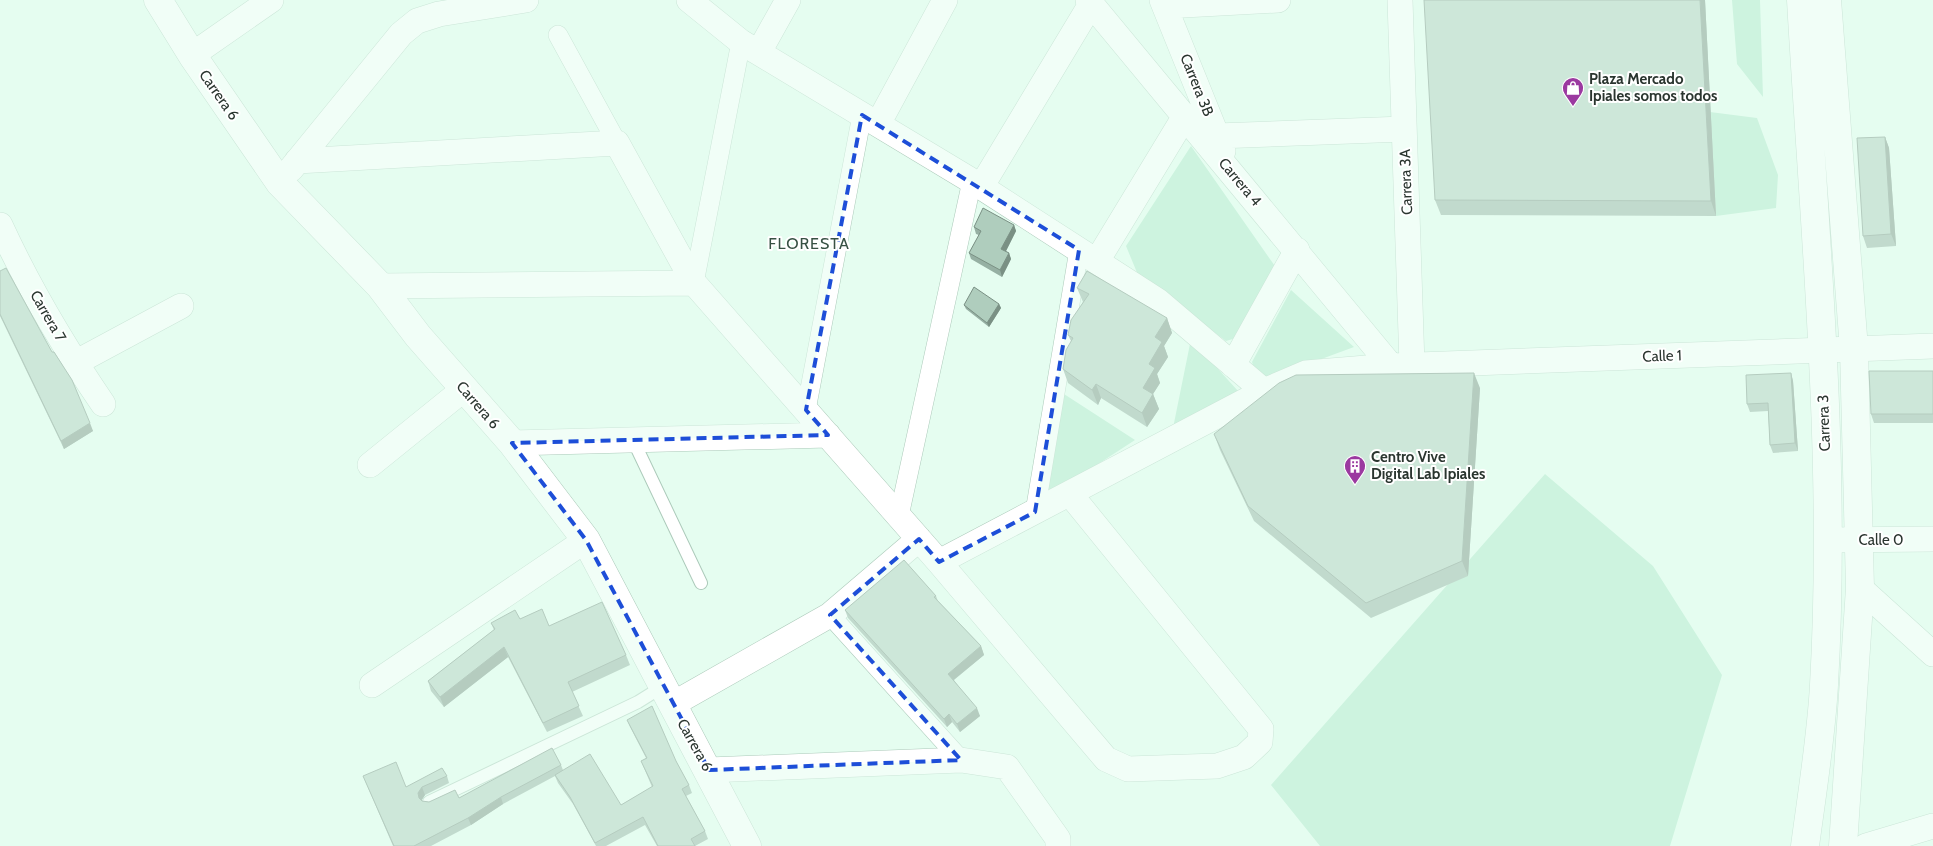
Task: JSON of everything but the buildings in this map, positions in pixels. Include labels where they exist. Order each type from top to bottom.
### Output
[{"type":"street","name":"Carrera 6","points":[[158,0],[192,55],[280,183],[380,286],[418,336],[512,443],[586,540],[748,846]]},
{"type":"street","points":[[192,55],[271,0]]},
{"type":"street","points":[[280,183],[401,34],[417,21],[439,14],[526,0]]},
{"type":"street","points":[[689,0],[750,47],[977,184],[1158,301],[1264,391]]},
{"type":"street","points":[[694,283],[750,47],[788,0]]},
{"type":"street","points":[[806,410],[870,120],[945,0]]},
{"type":"street","points":[[1164,3],[1278,0]]},
{"type":"street","name":"Carrera 3A","points":[[1400,0],[1404,129],[1402,366]]},
{"type":"street","name":"Carrera 3","points":[[1800,0],[1822,350],[1828,540],[1824,687],[1805,846]]},
{"type":"street","name":"Carrera 3","points":[[1827,0],[1854,349],[1860,588],[1843,846]]},
{"type":"street","points":[[899,516],[977,184],[1090,2]]},
{"type":"street","name":"Carrera 4","points":[[1090,2],[1297,250],[1402,366]]},
{"type":"street","name":"Carrera 3B","points":[[1164,3],[1231,171]]},
{"type":"street","points":[[558,35],[694,283],[940,562],[1106,759],[1128,769],[1217,766],[1244,757],[1260,742],[1261,729],[1070,494]]},
{"type":"street","points":[[1035,512],[1088,256],[1185,116]]},
{"type":"street","points":[[1217,136],[1404,129]]},
{"type":"street","points":[[298,162],[617,143]]},
{"type":"street","name":"Carrera 7","points":[[0,225],[19,266],[75,363],[103,404]]},
{"type":"street","points":[[1233,365],[1297,250]]},
{"type":"street","points":[[380,286],[694,283]]},
{"type":"street","points":[[75,363],[181,306]]},
{"type":"street","name":"Calle 1","points":[[940,562],[1264,391],[1306,373],[1402,366],[1933,346]]},
{"type":"street","points":[[370,465],[464,389]]},
{"type":"street","points":[[512,443],[828,435]]},
{"type":"street","points":[[667,696],[830,615],[919,539]]},
{"type":"street","name":"Calle 0","points":[[1828,540],[1933,539]]},
{"type":"street","points":[[372,684],[586,540]]},
{"type":"street","points":[[1860,588],[1933,654]]},
{"type":"street","points":[[830,615],[961,760]]},
{"type":"street","points":[[709,770],[961,760],[1007,767],[1058,839],[1058,846]]},
{"type":"street","points":[[1866,846],[1933,826]]},
{"type":"lane","points":[[633,440],[701,583]]},
{"type":"lane","points":[[429,802],[638,702],[667,696]]},
{"type":"highlighted area","points":[[862,115],[1079,250],[1035,512],[939,562],[919,539],[830,615],[961,760],[709,770],[586,540],[512,443],[828,435],[806,410]]},
{"type":"green space","points":[[1732,0],[1760,0],[1763,97],[1737,64]]},
{"type":"green space","points":[[1710,112],[1757,118],[1778,175],[1776,208],[1716,216]]},
{"type":"green space","points":[[1191,146],[1279,272],[1243,336],[1226,341],[1138,275],[1126,246]]},
{"type":"green space","points":[[1291,290],[1354,347],[1259,382],[1252,362]]},
{"type":"green space","points":[[1191,339],[1238,391],[1173,428]]},
{"type":"green space","points":[[1064,394],[1135,440],[1046,498]]},
{"type":"green space","points":[[1545,474],[1653,566],[1722,675],[1670,846],[1320,846],[1271,785]]},
{"type":"place","name":"Plaza Mercado Ipiales somos todos","points":[[1573,107]]},
{"type":"place","name":"Centro Vive Digital Lab Ipiales","points":[[1355,485]]},
{"type":"district","name":"FLORESTA","points":[[809,243]]}]
